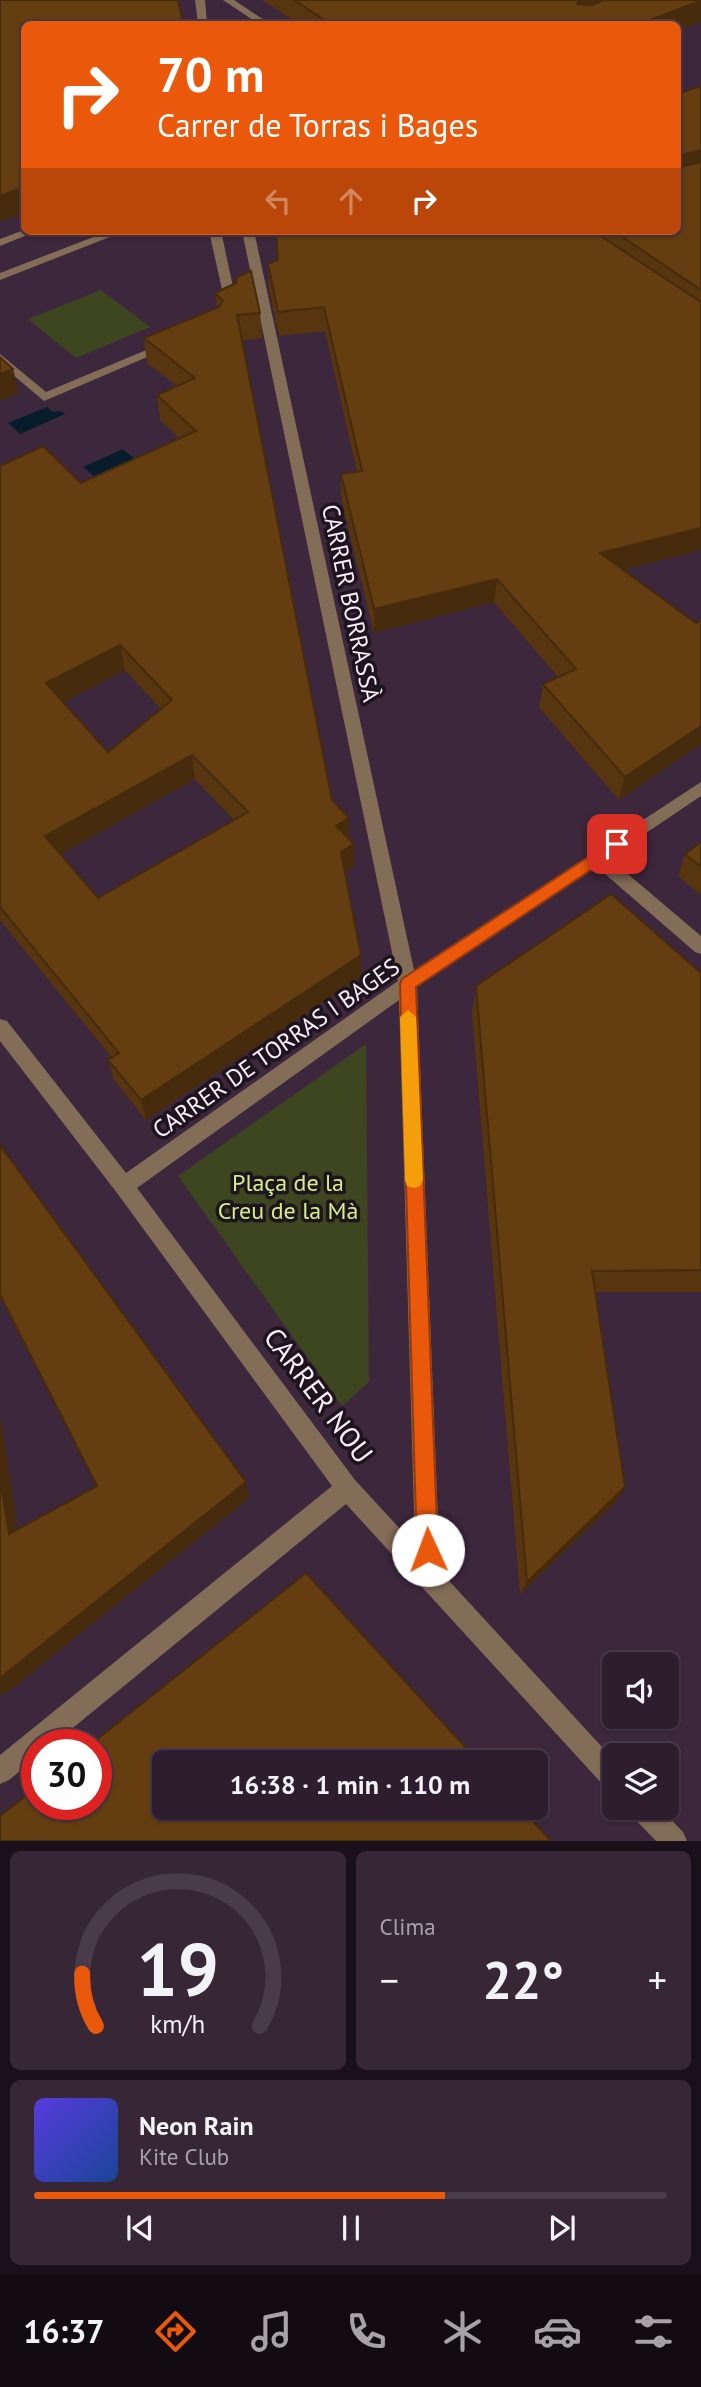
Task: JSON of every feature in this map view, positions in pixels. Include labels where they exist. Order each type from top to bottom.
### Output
[{"type":"street","points":[[200,0],[203,21]]},
{"type":"street","points":[[229,0],[260,21]]},
{"type":"street","points":[[0,243],[21,235]]},
{"type":"street","points":[[0,277],[109,235]]},
{"type":"street","points":[[214,312],[231,305],[216,235]]},
{"type":"street","name":"CARRER BORRASSÀ","points":[[249,235],[408,984]]},
{"type":"street","points":[[0,358],[44,397],[183,340]]},
{"type":"street","name":"CARRER DE TORRAS I BAGES","points":[[124,1186],[408,984],[701,788]]},
{"type":"street","points":[[597,857],[701,947]]},
{"type":"street","points":[[408,984],[428,1574]]},
{"type":"street","name":"CARRER NOU","points":[[0,1027],[124,1186],[347,1488],[428,1574],[519,1679],[602,1766]]},
{"type":"street","points":[[0,1771],[347,1488]]},
{"type":"street","points":[[654,1820],[674,1841]]},
{"type":"green space","points":[[101,290],[150,327],[76,358],[28,319]]},
{"type":"green space","name":"Plaça de la Creu de la Mà","points":[[366,1044],[369,1382],[342,1406],[178,1176]]},
{"type":"water","points":[[47,407],[53,412],[61,411],[65,414],[20,434],[8,423]]},
{"type":"water","points":[[123,449],[136,460],[96,478],[83,467]]},
{"type":"building","points":[[0,0],[178,0],[182,21],[21,21],[21,188],[0,196]]},
{"type":"building","points":[[294,0],[578,0],[577,4],[592,5],[604,0],[701,0],[647,21],[326,21]]},
{"type":"building","points":[[701,86],[701,150],[681,155],[681,93]]},
{"type":"building","points":[[701,162],[701,290],[620,235],[681,235],[681,166]]},
{"type":"building","points":[[276,235],[599,235],[701,302],[701,528],[600,553],[696,623],[701,620],[701,726],[625,777],[543,684],[576,669],[497,579],[374,609],[341,474],[362,471],[324,307],[278,312],[268,264],[278,260]]},
{"type":"building","points":[[251,271],[260,313],[237,315],[332,800],[349,818],[336,826],[354,844],[341,852],[361,955],[141,1100],[108,1060],[119,1053],[0,907],[0,466],[43,446],[81,483],[196,431],[157,395],[195,378],[144,338],[219,307],[223,301],[215,293],[236,283],[237,277]],"holes":[[[120,645],[172,700],[108,752],[46,683]],[[192,755],[248,812],[98,898],[45,836]]]},
{"type":"building","points":[[0,357],[13,369],[0,374]]},
{"type":"building","points":[[701,842],[701,867],[685,854]]},
{"type":"building","points":[[611,894],[701,973],[701,1270],[592,1271],[625,1487],[527,1582],[476,986]]},
{"type":"building","points":[[0,1145],[246,1482],[0,1678],[0,1478],[9,1534],[97,1486],[0,1295]]},
{"type":"building","points":[[306,1573],[468,1750],[152,1750],[152,1820],[532,1820],[551,1841],[0,1841],[0,1816],[21,1800],[21,1820],[112,1820],[110,1729]]},
{"type":"slow traffic","points":[[408,1017],[414,1180]]},
{"type":"route","points":[[428,1550],[408,984],[617,844]]}]
